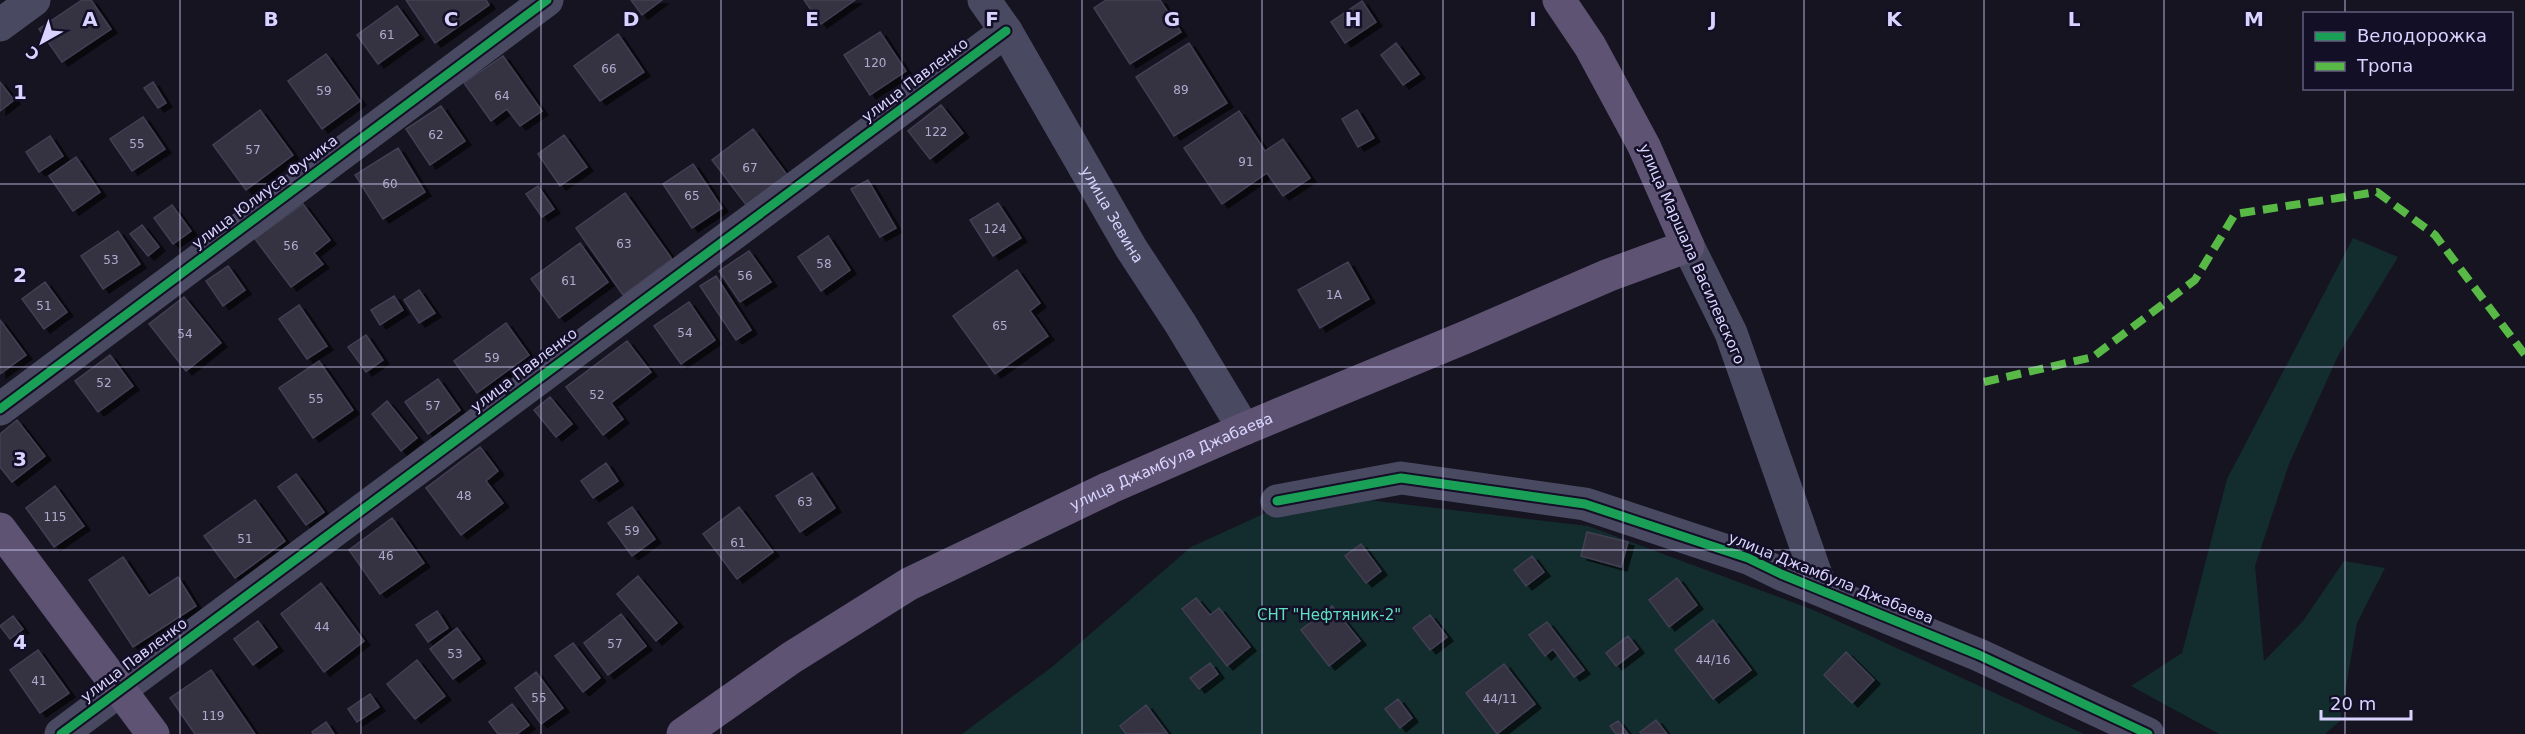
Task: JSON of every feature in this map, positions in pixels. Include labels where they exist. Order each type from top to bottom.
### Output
[{"type":"main road","name":"улица Маршала Василевского","points":[[1559,0],[1590,46],[1644,146],[1688,246]]},
{"type":"main road","name":"улица Джамбула Джабаева","points":[[683,734],[791,658],[909,584],[1109,488],[1244,429],[1609,275],[1688,246]]},
{"type":"main road","points":[[0,529],[153,734]]},
{"type":"street","points":[[0,25],[34,0]]},
{"type":"street","name":"улица Юлиуса Фучика","points":[[0,409],[547,0]]},
{"type":"street","name":"улица Зевина","points":[[984,0],[1006,31],[1131,248],[1180,323],[1244,429]]},
{"type":"street","name":"улица Павленко","points":[[61,734],[1006,31]]},
{"type":"street","name":"улица Маршала Василевского","points":[[1688,246],[1731,333],[1821,589]]},
{"type":"street","name":"улица Джамбула Джабаева","points":[[1277,501],[1401,478],[1585,504],[1748,558],[1979,655],[2148,734]]},
{"type":"green space","points":[[2353,238],[2398,257],[2338,356],[2289,464],[2255,566],[2264,661],[2303,621],[2344,561],[2385,568],[2357,623],[2340,721],[2325,734],[2219,734],[2131,686],[2182,653],[2227,479]]},
{"type":"green space","name":"СНТ \"Нефтяник-2\"","points":[[1309,493],[1588,526],[1816,611],[2084,734],[962,734],[1052,667],[1191,547]]},
{"type":"building","points":[[82,0],[91,0],[111,29],[62,62],[39,29]]},
{"type":"building","points":[[406,0],[486,0],[489,5],[435,43]]},
{"type":"building","points":[[631,0],[662,0],[642,15]]},
{"type":"building","points":[[804,0],[855,0],[821,24]]},
{"type":"building","points":[[1106,0],[1160,0],[1181,32],[1130,64],[1094,8]]},
{"type":"building","points":[[1362,1],[1376,22],[1345,43],[1331,22]]},
{"type":"building","points":[[397,6],[418,35],[378,64],[357,35]]},
{"type":"building","points":[[880,32],[906,71],[870,95],[844,55]]},
{"type":"building","points":[[618,34],[644,72],[600,101],[574,66]]},
{"type":"building","points":[[1189,43],[1227,103],[1174,136],[1136,77]]},
{"type":"building","points":[[1396,43],[1419,74],[1403,85],[1381,55]]},
{"type":"building","points":[[326,54],[360,101],[322,129],[288,81]]},
{"type":"building","points":[[503,56],[542,111],[520,126],[507,109],[491,121],[464,83]]},
{"type":"building","points":[[0,82],[14,100],[0,111]]},
{"type":"building","points":[[153,82],[166,103],[158,108],[144,88]]},
{"type":"building","points":[[941,105],[963,133],[930,159],[908,131]]},
{"type":"building","points":[[441,106],[465,141],[430,165],[406,129]]},
{"type":"building","points":[[260,110],[293,155],[246,190],[213,145]]},
{"type":"building","points":[[1357,110],[1374,138],[1358,147],[1342,119]]},
{"type":"building","points":[[1239,111],[1265,151],[1283,139],[1310,178],[1283,196],[1267,173],[1222,204],[1184,148]]},
{"type":"building","points":[[143,117],[165,149],[132,171],[110,139]]},
{"type":"building","points":[[753,129],[788,176],[747,206],[712,160]]},
{"type":"building","points":[[564,135],[587,167],[560,186],[538,154]]},
{"type":"building","points":[[50,136],[63,156],[39,172],[26,152]]},
{"type":"building","points":[[398,148],[425,192],[383,219],[355,175]]},
{"type":"building","points":[[76,157],[100,192],[73,211],[49,176]]},
{"type":"building","points":[[693,164],[722,208],[692,228],[663,184]]},
{"type":"building","points":[[868,180],[896,228],[880,237],[851,189]]},
{"type":"building","points":[[538,186],[554,209],[542,217],[526,194]]},
{"type":"building","points":[[625,193],[672,259],[623,295],[576,228]]},
{"type":"building","points":[[998,203],[1021,238],[993,256],[970,220]]},
{"type":"building","points":[[303,204],[330,240],[314,253],[323,264],[291,287],[255,239]]},
{"type":"building","points":[[172,205],[191,231],[173,244],[154,218]]},
{"type":"building","points":[[142,225],[159,247],[148,256],[130,234]]},
{"type":"building","points":[[118,231],[140,264],[103,289],[81,256]]},
{"type":"building","points":[[828,236],[850,270],[821,291],[798,257]]},
{"type":"building","points":[[580,243],[608,282],[559,318],[531,279]]},
{"type":"building","points":[[749,251],[771,282],[740,302],[719,271]]},
{"type":"building","points":[[1348,262],[1369,299],[1320,328],[1298,290]]},
{"type":"building","points":[[228,266],[245,290],[223,306],[206,281]]},
{"type":"building","points":[[1017,270],[1040,303],[1030,311],[1048,336],[995,374],[953,316]]},
{"type":"building","points":[[716,276],[751,330],[736,340],[700,286]]},
{"type":"building","points":[[45,282],[67,312],[44,329],[22,299]]},
{"type":"building","points":[[419,290],[435,313],[419,323],[404,300]]},
{"type":"building","points":[[394,296],[403,310],[380,325],[371,310]]},
{"type":"building","points":[[184,297],[221,343],[186,371],[149,324]]},
{"type":"building","points":[[689,302],[715,340],[681,364],[654,326]]},
{"type":"building","points":[[299,305],[327,346],[307,359],[279,319]]},
{"type":"building","points":[[0,320],[26,355],[0,374]]},
{"type":"building","points":[[506,323],[529,355],[477,393],[454,361]]},
{"type":"building","points":[[366,335],[383,360],[366,372],[348,347]]},
{"type":"building","points":[[627,341],[651,372],[611,403],[623,419],[603,435],[566,387]]},
{"type":"building","points":[[110,355],[133,386],[98,412],[75,381]]},
{"type":"building","points":[[319,361],[353,410],[313,438],[279,388]]},
{"type":"building","points":[[438,379],[460,410],[428,434],[405,402]]},
{"type":"building","points":[[550,397],[572,424],[556,437],[534,410]]},
{"type":"building","points":[[387,401],[417,438],[401,451],[372,414]]},
{"type":"building","points":[[17,420],[45,456],[12,482],[0,467],[0,434]]},
{"type":"building","points":[[480,447],[498,471],[486,481],[503,503],[461,535],[426,488]]},
{"type":"building","points":[[606,463],[618,481],[593,498],[581,481]]},
{"type":"building","points":[[812,473],[835,508],[800,532],[776,496]]},
{"type":"building","points":[[296,474],[324,512],[306,525],[278,487]]},
{"type":"building","points":[[55,486],[84,526],[54,547],[26,508]]},
{"type":"building","points":[[255,500],[285,541],[235,578],[204,536]]},
{"type":"building","points":[[632,507],[655,539],[632,556],[608,523]]},
{"type":"building","points":[[739,507],[773,552],[737,579],[703,534]]},
{"type":"building","points":[[392,518],[424,563],[380,594],[349,550]]},
{"type":"building","points":[[1587,532],[1628,542],[1621,567],[1581,556]]},
{"type":"building","points":[[1361,544],[1381,571],[1366,583],[1345,556]]},
{"type":"building","points":[[1532,556],[1544,572],[1526,586],[1514,570]]},
{"type":"building","points":[[123,557],[149,596],[178,577],[196,606],[133,647],[89,580]]},
{"type":"building","points":[[638,576],[677,623],[656,641],[617,594]]},
{"type":"building","points":[[1677,578],[1697,605],[1669,627],[1649,600]]},
{"type":"building","points":[[321,583],[364,641],[324,672],[281,614]]},
{"type":"building","points":[[1196,598],[1210,615],[1219,608],[1250,647],[1227,666],[1182,609]]},
{"type":"building","points":[[1332,606],[1360,641],[1329,666],[1301,630]]},
{"type":"building","points":[[437,611],[448,628],[428,642],[416,625]]},
{"type":"building","points":[[621,614],[646,646],[608,675],[584,643]]},
{"type":"building","points":[[1430,615],[1447,637],[1430,650],[1413,628]]},
{"type":"building","points":[[13,616],[23,629],[10,639],[0,626]]},
{"type":"building","points":[[1713,620],[1751,670],[1713,699],[1675,650]]},
{"type":"building","points":[[258,621],[277,647],[253,665],[234,639]]},
{"type":"building","points":[[1547,622],[1584,670],[1574,677],[1553,649],[1545,656],[1529,635]]},
{"type":"building","points":[[457,628],[480,659],[453,679],[430,649]]},
{"type":"building","points":[[1628,636],[1638,649],[1616,666],[1606,653]]},
{"type":"building","points":[[573,643],[600,678],[583,692],[555,656]]},
{"type":"building","points":[[38,650],[69,693],[40,713],[10,670]]},
{"type":"building","points":[[1846,652],[1874,680],[1852,703],[1824,675]]},
{"type":"building","points":[[417,660],[445,696],[415,719],[387,684]]},
{"type":"building","points":[[1210,663],[1218,674],[1199,689],[1190,678]]},
{"type":"building","points":[[1504,664],[1535,704],[1497,734],[1466,693]]},
{"type":"building","points":[[211,670],[255,734],[195,734],[170,698]]},
{"type":"building","points":[[536,672],[563,708],[541,724],[515,688]]},
{"type":"building","points":[[370,694],[379,707],[357,722],[348,709]]},
{"type":"building","points":[[1398,699],[1412,718],[1400,728],[1385,709]]},
{"type":"building","points":[[512,704],[529,725],[517,734],[498,734],[489,722]]},
{"type":"building","points":[[1146,705],[1167,733],[1126,734],[1120,726]]},
{"type":"building","points":[[1656,720],[1667,734],[1642,734],[1640,732]]},
{"type":"building","points":[[1618,721],[1628,734],[1616,734],[1610,726]]},
{"type":"building","points":[[326,722],[334,734],[313,734],[312,732]]},
{"type":"marked path","points":[[1984,382],[2093,357],[2195,280],[2235,214],[2377,192],[2435,235],[2525,355]]},
{"type":"cycle path","points":[[0,409],[547,0]]},
{"type":"cycle path","points":[[61,734],[1006,31]]},
{"type":"cycle path","points":[[1277,501],[1401,478],[1585,504],[1748,558],[1781,574],[1979,655],[2148,734]]}]
